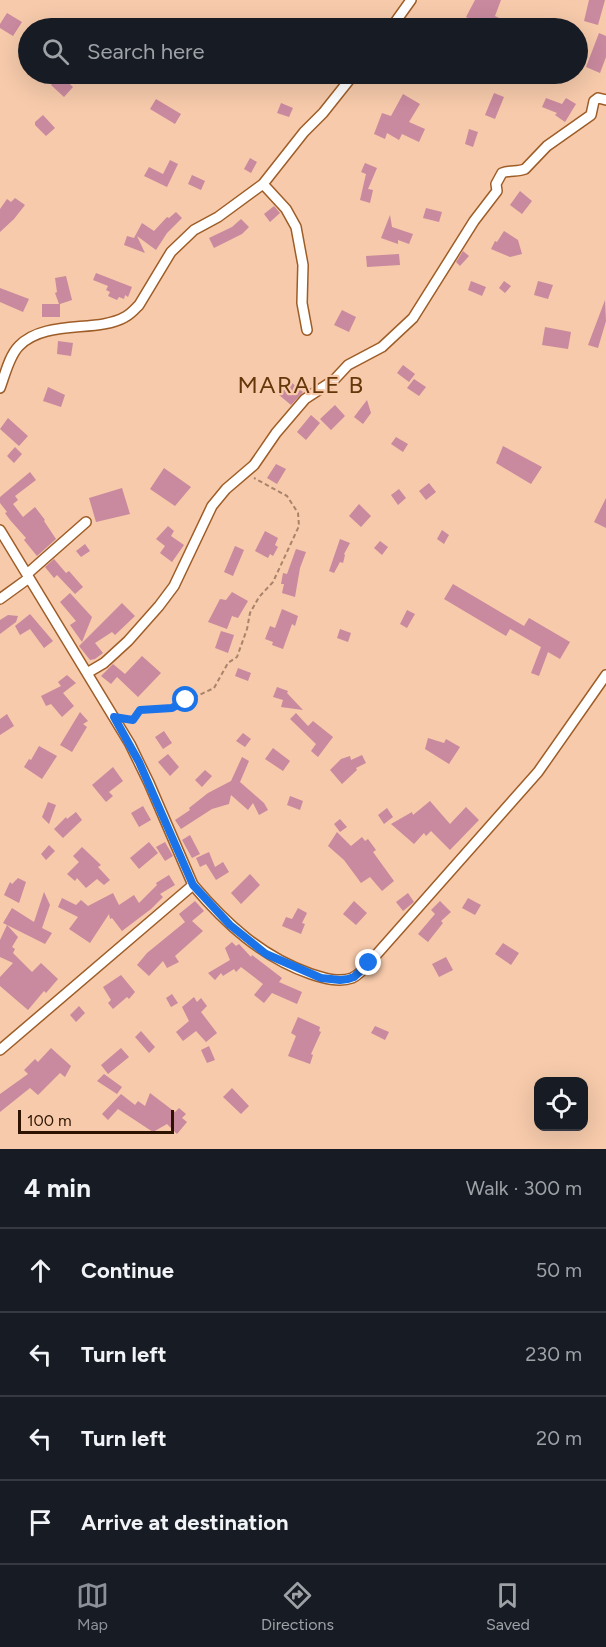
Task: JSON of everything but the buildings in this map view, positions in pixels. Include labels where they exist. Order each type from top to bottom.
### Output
[{"type":"street","points":[[398,18],[411,0]]},
{"type":"street","points":[[0,388],[21,344],[37,335],[53,330],[111,322],[126,317],[139,305],[164,262],[183,239],[263,184],[346,84]]},
{"type":"street","points":[[87,673],[104,663],[128,641],[159,606],[174,586],[212,506],[226,489],[247,473],[305,399],[334,380],[348,365],[382,347],[413,318],[474,221],[497,190],[496,184],[502,172],[525,169],[547,146],[591,115],[594,101],[598,98],[606,100]]},
{"type":"street","points":[[263,184],[286,209],[296,227],[303,265],[302,303],[307,330]]},
{"type":"street","points":[[0,599],[86,522]]},
{"type":"street","points":[[0,530],[139,762],[193,885],[230,925],[266,954],[321,978],[340,980],[354,977],[369,963],[538,772],[606,675]]},
{"type":"street","points":[[0,1050],[193,885]]},
{"type":"path","points":[[114,717],[133,720],[140,710],[172,708],[214,688],[228,663],[237,657],[250,614],[259,597],[273,582],[299,525],[298,513],[287,496],[247,473]]},
{"type":"district","name":"MARALE B","points":[[301,385]]},
{"type":"route","points":[[186,700],[172,708],[140,710],[133,720],[114,717],[149,783],[193,885],[241,935],[277,960],[315,976],[331,980],[354,977],[369,963]]}]
